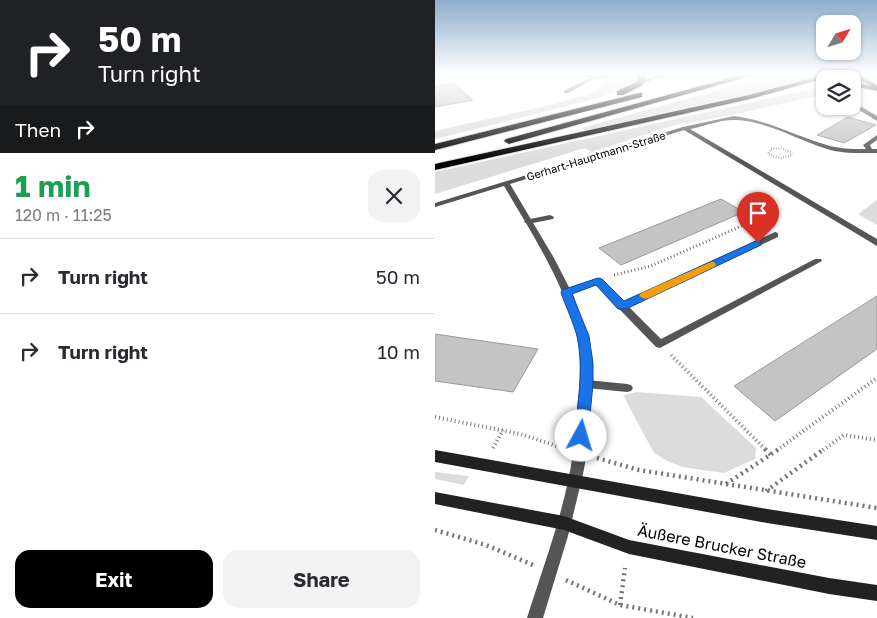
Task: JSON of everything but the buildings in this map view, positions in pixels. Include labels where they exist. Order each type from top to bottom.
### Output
[{"type":"highway","points":[[541,120],[593,103]]},
{"type":"highway","points":[[435,147],[608,103]]},
{"type":"highway","points":[[435,160],[647,103]]},
{"type":"highway","points":[[435,167],[722,103]]},
{"type":"main road","points":[[435,456],[767,516],[877,533]]},
{"type":"main road","name":"Äußere Brucker Straße","points":[[435,498],[564,523],[629,547],[829,586],[877,593]]},
{"type":"street","points":[[861,107],[877,119]]},
{"type":"street","name":"Gerhart-Hauptmann-Straße","points":[[435,205],[685,128],[719,120],[743,119],[764,124],[830,148],[874,151]]},
{"type":"street","points":[[685,128],[877,243]]},
{"type":"street","points":[[874,151],[866,145],[877,137]]},
{"type":"street","name":"Gerhart-Hauptmann-Straße","points":[[506,184],[554,266],[583,336],[587,384],[580,453],[574,480]]},
{"type":"street","points":[[528,222],[550,216]]},
{"type":"street","points":[[622,306],[775,235]]},
{"type":"street","points":[[566,293],[598,281],[660,344],[818,261]]},
{"type":"street","points":[[587,384],[627,388]]},
{"type":"street","points":[[535,618],[564,523],[574,480]]},
{"type":"path","points":[[781,148],[791,152],[792,155],[781,158],[768,154],[771,149],[781,148]]},
{"type":"path","points":[[598,281],[627,271],[651,266],[764,216]]},
{"type":"path","points":[[681,365],[771,456]]},
{"type":"path","points":[[725,484],[771,456],[877,378]]},
{"type":"path","points":[[435,417],[503,430],[535,439]]},
{"type":"path","points":[[491,453],[503,430]]},
{"type":"path","points":[[765,492],[845,435],[877,440]]},
{"type":"path","points":[[618,465],[765,492],[877,508]]},
{"type":"path","points":[[435,530],[450,532],[486,545]]},
{"type":"path","points":[[620,605],[625,568]]},
{"type":"path","points":[[589,590],[620,605],[693,618]]},
{"type":"shaded area","points":[[558,103],[579,103],[435,139],[435,131]]},
{"type":"shaded area","points":[[672,103],[708,103],[585,130],[582,128]]},
{"type":"shaded area","points":[[749,103],[786,103],[671,126],[592,152],[585,148],[435,194],[435,172]]},
{"type":"shaded area","points":[[877,200],[877,225],[858,214]]},
{"type":"shaded area","points":[[637,392],[701,397],[756,448],[755,459],[724,473],[682,467],[667,461],[654,453],[623,395]]},
{"type":"shaded area","points":[[435,472],[469,476],[464,485],[435,479]]},
{"type":"slow traffic","points":[[645,296],[711,265]]},
{"type":"route","points":[[581,436],[587,384],[586,363],[583,336],[566,293],[598,281],[622,306],[758,243]]}]
